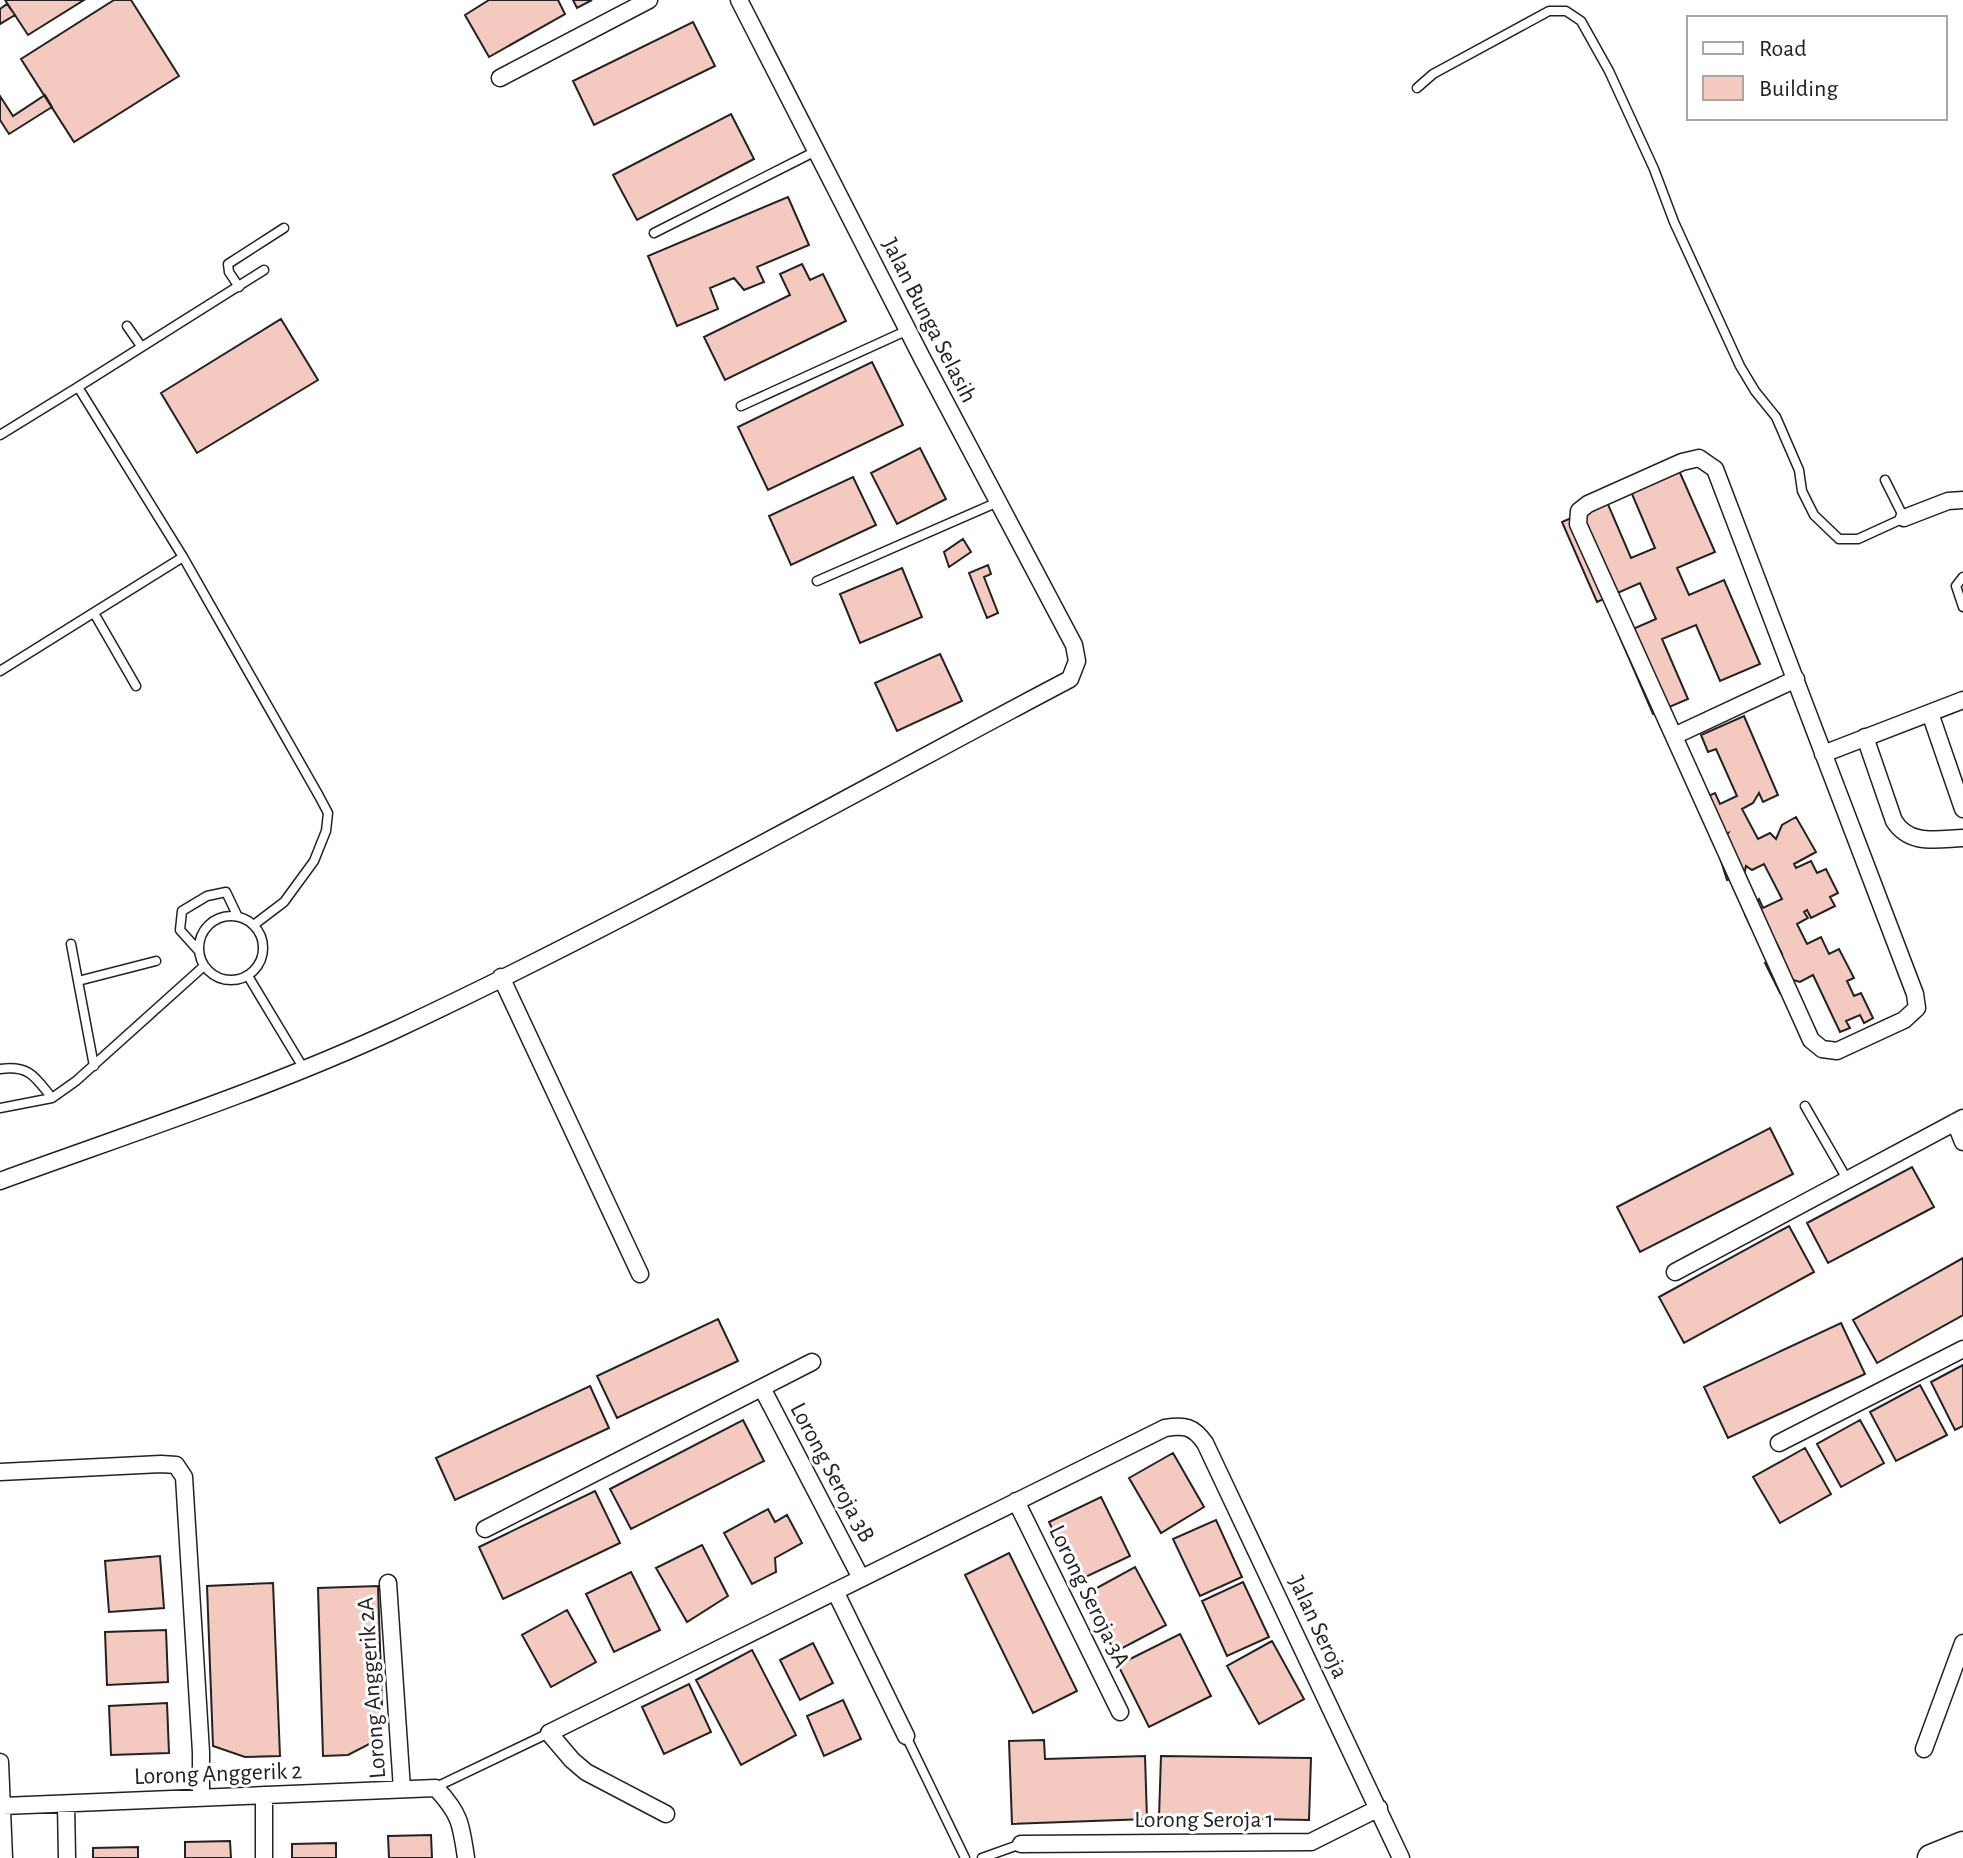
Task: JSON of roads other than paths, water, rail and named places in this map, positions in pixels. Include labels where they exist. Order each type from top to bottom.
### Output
[{"type":"main road","points":[[1931,1858],[1963,1845]]},
{"type":"street","points":[[500,78],[649,0]]},
{"type":"street","name":"Jalan Bunga Selasih","points":[[501,977],[1070,679],[1077,661],[1074,645],[739,0]]},
{"type":"street","points":[[1699,458],[1715,469],[1796,679],[1915,994],[1917,1008],[1904,1020],[1837,1051],[1822,1049],[1811,1040],[1578,524],[1579,511],[1588,504],[1682,462],[1699,458]]},
{"type":"street","points":[[1904,518],[1948,501],[1963,500]]},
{"type":"street","points":[[1674,736],[1796,679]]},
{"type":"street","points":[[1823,754],[1963,700]]},
{"type":"street","points":[[1930,713],[1963,809]]},
{"type":"street","points":[[1865,737],[1894,821],[1901,832],[1917,839],[1963,838]]},
{"type":"street","points":[[0,1181],[304,1070],[501,977],[640,1274]]},
{"type":"street","points":[[1675,1272],[1959,1120],[1963,1142]]},
{"type":"street","points":[[1779,1443],[1963,1349]]},
{"type":"street","points":[[485,1529],[812,1362]]},
{"type":"street","name":"Lorong Seroja 3B","points":[[762,1388],[861,1578]]},
{"type":"street","name":"Jalan Seroja","points":[[1016,1501],[1165,1428],[1184,1425],[1196,1430],[1205,1443],[1401,1858]]},
{"type":"street","points":[[0,1472],[161,1464],[176,1465],[184,1477],[201,1752],[201,1798]]},
{"type":"street","points":[[666,1814],[586,1772],[549,1733],[1016,1501]]},
{"type":"street","name":"Lorong Seroja 3A","points":[[1016,1501],[1120,1712]]},
{"type":"street","name":"Lorong Anggerik 2A","points":[[388,1583],[402,1789]]},
{"type":"street","points":[[835,1591],[906,1736]]},
{"type":"street","points":[[1924,1749],[1963,1643]]},
{"type":"street","points":[[0,1762],[4,1858]]},
{"type":"street","points":[[436,1788],[455,1809],[462,1827],[466,1858]]},
{"type":"street","name":"Lorong Anggerik 2","points":[[3,1806],[436,1788]]},
{"type":"street","points":[[264,1795],[264,1858]]},
{"type":"street","points":[[66,1804],[67,1858]]},
{"type":"street","name":"Lorong Seroja 1","points":[[1021,1844],[1311,1842],[1379,1808]]},
{"type":"lane","points":[[1417,88],[1433,74],[1549,11],[1566,11],[1581,21],[1609,71],[1740,366],[1782,429],[1799,470],[1802,491],[1814,515],[1839,539],[1858,539],[1904,518],[1885,480]]},
{"type":"lane","points":[[654,233],[816,151]]},
{"type":"lane","points":[[239,287],[229,272],[228,264],[284,228]]},
{"type":"lane","points":[[0,435],[264,270]]},
{"type":"lane","points":[[127,326],[141,346]]},
{"type":"lane","points":[[741,406],[908,329]]},
{"type":"lane","points":[[78,387],[183,557],[328,813],[326,831],[314,861],[284,902],[255,924]]},
{"type":"lane","points":[[817,581],[998,502]]},
{"type":"lane","points":[[0,671],[183,557]]},
{"type":"lane","points":[[1963,577],[1956,586],[1963,607]]},
{"type":"lane","points":[[94,613],[136,686]]},
{"type":"lane","points":[[198,950],[203,931],[218,918],[237,915],[255,924],[262,937],[264,952],[259,965],[248,976],[232,980],[216,977],[204,966],[198,950],[180,930],[182,911],[207,896],[226,892],[237,915]]},
{"type":"lane","points":[[71,944],[94,1066]]},
{"type":"lane","points":[[78,981],[156,961]]},
{"type":"lane","points":[[0,1108],[52,1098],[94,1066],[204,966]]},
{"type":"lane","points":[[248,976],[304,1070]]},
{"type":"lane","points":[[0,1069],[20,1067],[30,1073],[52,1098]]},
{"type":"lane","points":[[1805,1106],[1847,1179]]},
{"type":"lane","points":[[436,1788],[549,1733]]},
{"type":"lane","points":[[906,1736],[965,1858]]},
{"type":"lane","points":[[982,1858],[1021,1844]]}]
